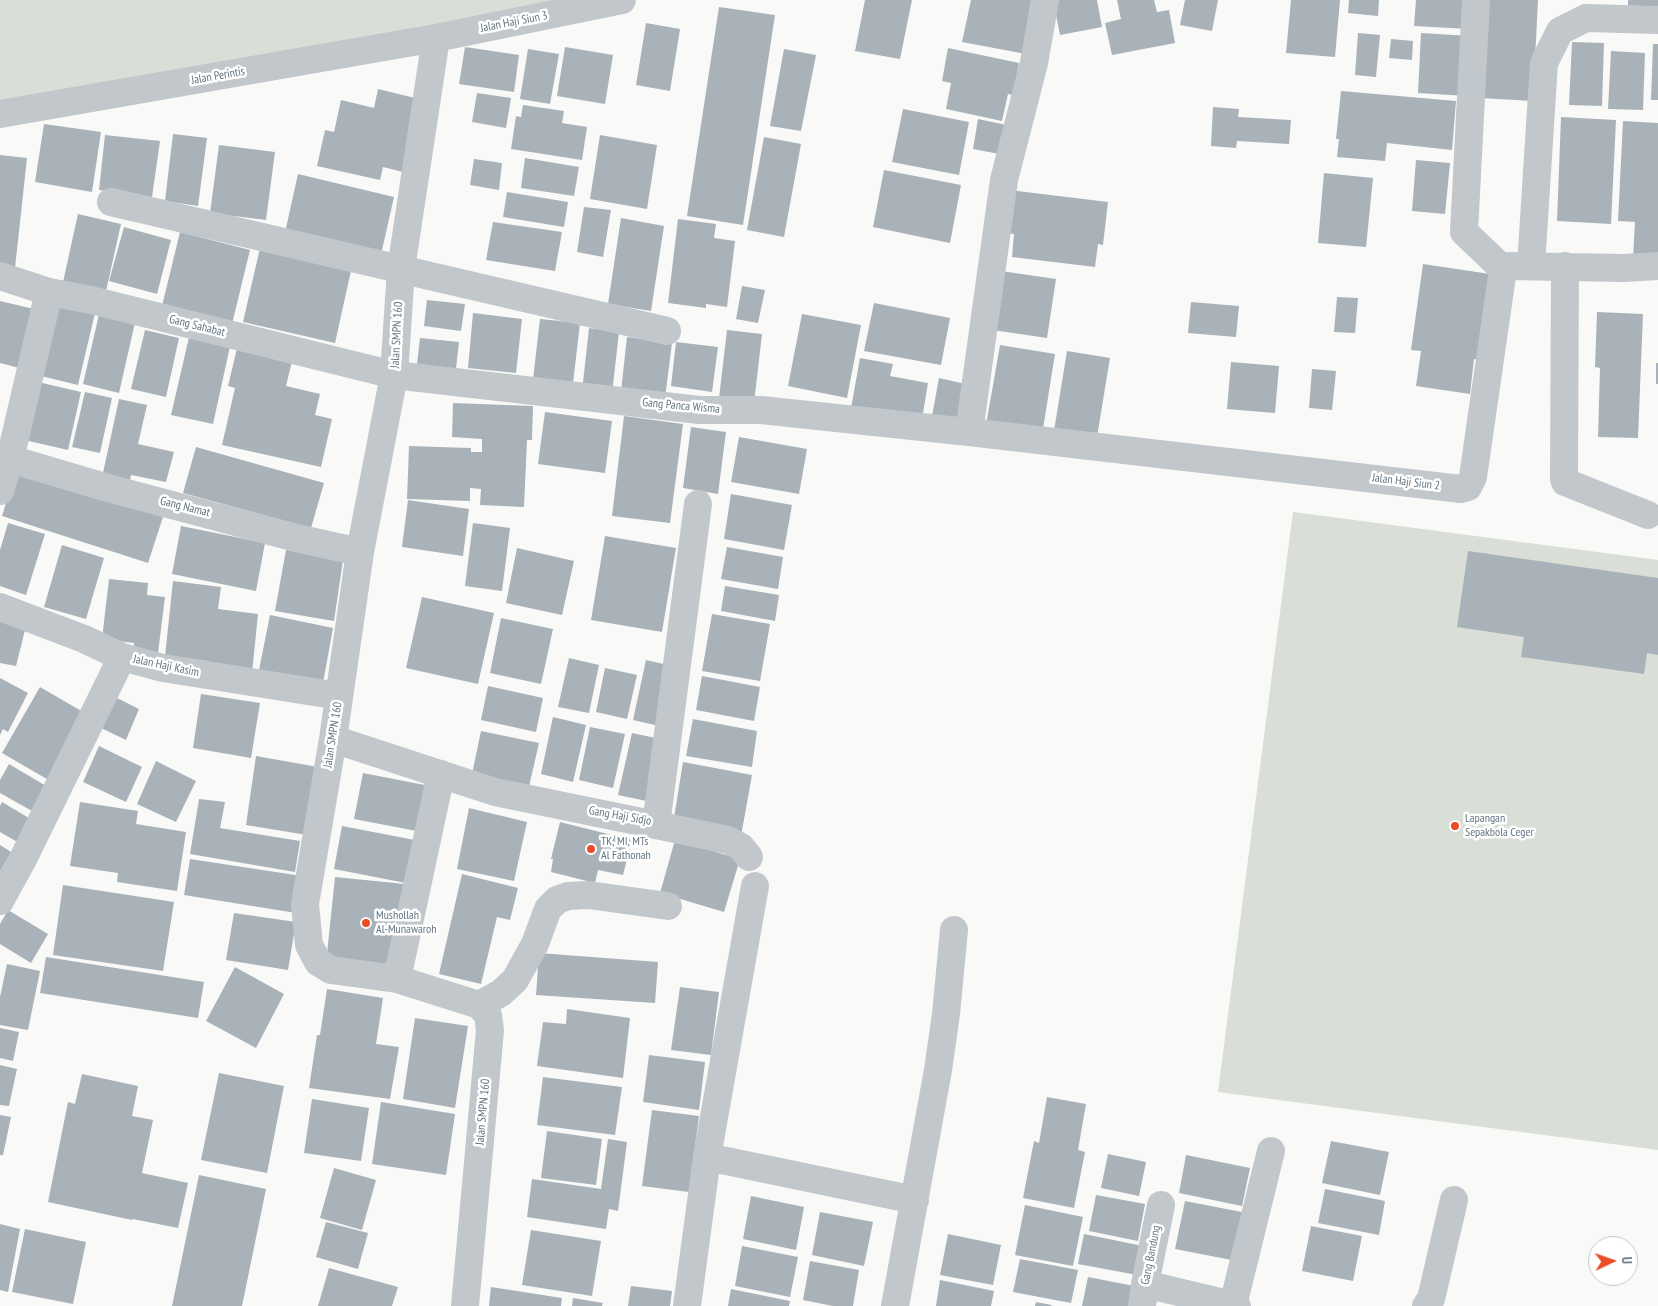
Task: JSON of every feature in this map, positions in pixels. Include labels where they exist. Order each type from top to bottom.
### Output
[{"type":"street","name":"Jalan Haji Siun 3","points":[[436,38],[622,0]]},
{"type":"street","points":[[969,432],[1004,180],[1034,63],[1045,0]]},
{"type":"street","points":[[1476,0],[1464,232],[1503,268],[1508,266],[1624,268],[1658,266]]},
{"type":"street","points":[[1531,266],[1544,63],[1560,31],[1586,18],[1658,20]]},
{"type":"street","name":"Jalan Perintis","points":[[0,114],[436,38]]},
{"type":"street","name":"Jalan SMPN 160","points":[[436,38],[400,269],[394,375],[360,552],[333,739],[305,904],[309,945],[318,962],[331,970],[397,979],[479,1005],[488,1015],[490,1030],[465,1306]]},
{"type":"street","points":[[111,202],[666,330]]},
{"type":"street","points":[[1565,266],[1564,479],[1565,482],[1648,515]]},
{"type":"street","name":"Jalan Haji Siun 2","points":[[969,432],[1461,489],[1468,487],[1473,477],[1503,268]]},
{"type":"street","name":"Gang Sahabat","points":[[0,276],[49,292],[92,300],[394,375]]},
{"type":"street","points":[[0,491],[10,459],[49,292]]},
{"type":"street","name":"Gang Panca Wisma","points":[[394,375],[698,410],[761,410],[969,432]]},
{"type":"street","name":"Gang Namat","points":[[10,459],[108,488],[296,538],[360,552]]},
{"type":"street","name":"Gang Haji Sidjo","points":[[333,739],[495,792],[656,825],[698,504]]},
{"type":"street","name":"Jalan Haji Kasim","points":[[0,607],[84,639],[122,657],[163,668],[339,696]]},
{"type":"street","points":[[0,900],[23,859],[122,657]]},
{"type":"street","points":[[397,979],[441,774]]},
{"type":"street","points":[[656,825],[728,840],[741,847],[749,857]]},
{"type":"street","points":[[688,1306],[707,1157],[754,886]]},
{"type":"street","points":[[479,1005],[501,993],[516,980],[535,944],[548,909],[557,900],[568,896],[588,896],[668,906]]},
{"type":"street","points":[[895,1306],[938,1070],[946,1014],[954,930]]},
{"type":"street","points":[[1144,1295],[1235,1305],[1271,1151]]},
{"type":"street","points":[[707,1157],[915,1200]]},
{"type":"street","points":[[1426,1306],[1431,1299],[1454,1200]]},
{"type":"street","name":"Gang Bandung","points":[[1144,1295],[1161,1205]]},
{"type":"shaded area","points":[[0,0],[608,0],[0,114]]},
{"type":"shaded area","name":"Lapangan Sepakbola Ceger","points":[[1293,512],[1658,560],[1658,1150],[1218,1092]]},
{"type":"building","points":[[865,0],[912,0],[900,59],[855,51]]},
{"type":"building","points":[[971,0],[1036,0],[1026,54],[962,42]]},
{"type":"building","points":[[1053,0],[1097,0],[1102,27],[1060,35]]},
{"type":"building","points":[[1117,0],[1154,0],[1157,12],[1169,10],[1175,43],[1112,55],[1105,23],[1121,19]]},
{"type":"building","points":[[1185,0],[1218,0],[1212,31],[1180,25]]},
{"type":"building","points":[[1291,0],[1340,0],[1335,57],[1286,53]]},
{"type":"building","points":[[1349,0],[1379,0],[1378,16],[1348,13]]},
{"type":"building","points":[[1416,0],[1470,0],[1468,29],[1414,26]]},
{"type":"building","points":[[1485,0],[1538,0],[1533,101],[1480,98]]},
{"type":"building","points":[[1628,0],[1658,0],[1658,10],[1628,9]]},
{"type":"building","points":[[719,7],[775,15],[743,225],[687,216]]},
{"type":"building","points":[[646,23],[680,29],[670,91],[636,85]]},
{"type":"building","points":[[1358,33],[1380,35],[1376,77],[1355,75]]},
{"type":"building","points":[[1421,33],[1470,36],[1467,96],[1418,93]]},
{"type":"building","points":[[1391,39],[1413,41],[1412,60],[1389,58]]},
{"type":"building","points":[[1572,42],[1604,43],[1602,106],[1569,105]]},
{"type":"building","points":[[1653,44],[1658,44],[1658,100],[1651,100]]},
{"type":"building","points":[[465,47],[519,55],[514,92],[459,84]]},
{"type":"building","points":[[565,47],[613,55],[605,104],[557,96]]},
{"type":"building","points":[[948,48],[1019,63],[1013,95],[1008,94],[1002,121],[946,109],[951,83],[942,81]]},
{"type":"building","points":[[528,49],[559,54],[550,104],[520,99]]},
{"type":"building","points":[[784,49],[816,55],[801,131],[770,126]]},
{"type":"building","points":[[1611,51],[1645,53],[1643,110],[1608,109]]},
{"type":"building","points":[[378,89],[415,98],[403,172],[383,167],[380,180],[317,166],[325,130],[334,132],[341,100],[374,108]]},
{"type":"building","points":[[1341,91],[1456,101],[1452,150],[1387,143],[1385,161],[1337,157],[1339,139],[1336,139]]},
{"type":"building","points":[[477,93],[511,98],[506,128],[472,122]]},
{"type":"building","points":[[523,105],[564,111],[562,123],[587,127],[582,160],[511,149],[516,116],[521,117]]},
{"type":"building","points":[[1213,107],[1239,109],[1238,117],[1291,120],[1289,144],[1237,141],[1236,148],[1211,146]]},
{"type":"building","points":[[903,109],[969,122],[959,175],[892,162]]},
{"type":"building","points":[[1561,117],[1616,120],[1611,224],[1557,221]]},
{"type":"building","points":[[978,119],[1011,126],[1005,155],[973,149]]},
{"type":"building","points":[[1623,121],[1658,123],[1658,259],[1633,258],[1635,222],[1618,221]]},
{"type":"building","points":[[44,124],[101,132],[92,192],[35,182]]},
{"type":"building","points":[[173,134],[207,138],[198,206],[165,201]]},
{"type":"building","points":[[105,135],[160,141],[152,197],[99,190]]},
{"type":"building","points":[[600,135],[657,145],[647,209],[590,199]]},
{"type":"building","points":[[764,137],[801,144],[784,237],[747,230]]},
{"type":"building","points":[[219,145],[275,152],[266,220],[210,213]]},
{"type":"building","points":[[0,155],[27,158],[15,268],[0,266]]},
{"type":"building","points":[[525,158],[579,167],[574,196],[521,188]]},
{"type":"building","points":[[474,159],[502,163],[499,190],[470,185]]},
{"type":"building","points":[[1416,160],[1450,163],[1445,214],[1412,211]]},
{"type":"building","points":[[884,170],[961,185],[950,243],[873,227]]},
{"type":"building","points":[[1324,173],[1373,178],[1366,247],[1318,243]]},
{"type":"building","points":[[298,174],[394,197],[380,259],[284,237]]},
{"type":"building","points":[[1009,190],[1108,202],[1103,245],[1098,244],[1095,267],[1012,257],[1014,234],[1003,233]]},
{"type":"building","points":[[507,192],[568,202],[564,227],[503,217]]},
{"type":"building","points":[[584,207],[611,210],[603,257],[577,252]]},
{"type":"building","points":[[78,214],[121,224],[106,291],[63,282]]},
{"type":"building","points":[[621,218],[664,226],[651,311],[608,304]]},
{"type":"building","points":[[678,219],[716,224],[714,238],[735,241],[727,307],[706,304],[706,308],[668,303]]},
{"type":"building","points":[[493,222],[562,232],[555,271],[486,260]]},
{"type":"building","points":[[124,227],[171,240],[157,294],[109,281]]},
{"type":"building","points":[[180,232],[250,250],[232,324],[162,306]]},
{"type":"building","points":[[260,248],[351,271],[335,343],[243,322]]},
{"type":"building","points":[[1423,264],[1497,275],[1484,360],[1474,359],[1470,394],[1416,386],[1421,351],[1411,350]]},
{"type":"building","points":[[994,270],[1056,279],[1047,338],[986,329]]},
{"type":"building","points":[[742,286],[765,290],[758,323],[736,319]]},
{"type":"building","points":[[1337,297],[1358,298],[1355,333],[1334,332]]},
{"type":"building","points":[[427,300],[465,304],[461,331],[424,326]]},
{"type":"building","points":[[0,301],[38,310],[23,369],[0,363]]},
{"type":"building","points":[[1191,302],[1239,306],[1236,337],[1188,333]]},
{"type":"building","points":[[874,303],[950,318],[941,365],[864,351]]},
{"type":"building","points":[[54,304],[95,313],[78,385],[37,375]]},
{"type":"building","points":[[100,310],[136,318],[119,393],[83,384]]},
{"type":"building","points":[[1597,312],[1643,314],[1638,438],[1598,437],[1600,368],[1595,367]]},
{"type":"building","points":[[473,313],[522,319],[516,373],[468,368]]},
{"type":"building","points":[[802,314],[861,325],[847,398],[788,386]]},
{"type":"building","points":[[540,319],[580,323],[572,392],[532,388]]},
{"type":"building","points":[[589,328],[619,332],[612,394],[582,391]]},
{"type":"building","points":[[145,330],[179,338],[166,397],[131,389]]},
{"type":"building","points":[[727,330],[762,334],[754,403],[719,398]]},
{"type":"building","points":[[190,333],[231,342],[213,424],[171,415]]},
{"type":"building","points":[[627,337],[672,343],[664,406],[620,400]]},
{"type":"building","points":[[420,338],[459,342],[455,377],[416,373]]},
{"type":"building","points":[[239,340],[294,353],[286,386],[320,394],[315,415],[332,419],[321,467],[222,445],[235,388],[228,386]]},
{"type":"building","points":[[676,342],[718,347],[712,392],[671,386]]},
{"type":"building","points":[[1000,345],[1055,354],[1042,435],[986,425]]},
{"type":"building","points":[[1067,351],[1110,358],[1096,443],[1053,437]]},
{"type":"building","points":[[860,358],[893,364],[890,376],[928,383],[922,419],[850,414]]},
{"type":"building","points":[[1231,362],[1279,366],[1275,413],[1227,409]]},
{"type":"building","points":[[1656,363],[1658,363],[1658,384],[1656,384]]},
{"type":"building","points":[[1312,369],[1336,371],[1332,410],[1309,408]]},
{"type":"building","points":[[939,378],[970,385],[963,422],[932,416]]},
{"type":"building","points":[[34,381],[81,392],[68,450],[20,439]]},
{"type":"building","points":[[85,392],[112,398],[100,453],[72,447]]},
{"type":"building","points":[[119,399],[147,405],[138,444],[174,452],[166,482],[131,475],[130,480],[103,473]]},
{"type":"building","points":[[453,403],[533,406],[532,440],[527,440],[524,507],[480,505],[481,489],[470,488],[470,501],[407,499],[409,446],[471,448],[471,452],[482,452],[482,439],[452,437]]},
{"type":"building","points":[[545,412],[612,421],[605,473],[538,464]]},
{"type":"building","points":[[624,416],[683,424],[670,523],[612,516]]},
{"type":"building","points":[[691,427],[726,432],[718,494],[683,488]]},
{"type":"building","points":[[739,437],[807,449],[799,494],[731,482]]},
{"type":"building","points":[[196,447],[324,483],[311,528],[183,493]]},
{"type":"building","points":[[16,470],[163,517],[148,563],[2,516]]},
{"type":"building","points":[[731,494],[792,505],[784,550],[724,539]]},
{"type":"building","points":[[408,500],[469,509],[463,556],[402,547]]},
{"type":"building","points":[[8,523],[45,534],[26,595],[0,586],[0,550]]},
{"type":"building","points":[[473,523],[510,528],[502,591],[465,586]]},
{"type":"building","points":[[181,526],[265,543],[256,591],[172,574]]},
{"type":"building","points":[[605,536],[676,548],[662,632],[591,620]]},
{"type":"building","points":[[62,545],[104,558],[86,619],[44,607]]},
{"type":"building","points":[[727,547],[783,557],[778,589],[721,579]]},
{"type":"building","points":[[517,548],[574,561],[562,615],[506,603]]},
{"type":"building","points":[[286,550],[343,560],[334,621],[275,611]]},
{"type":"building","points":[[1468,551],[1658,578],[1658,655],[1647,653],[1644,674],[1521,657],[1524,637],[1457,627]]},
{"type":"building","points":[[109,579],[148,583],[147,595],[165,597],[158,653],[134,650],[134,643],[102,639]]},
{"type":"building","points":[[173,581],[221,587],[218,609],[258,614],[252,673],[207,668],[207,661],[165,656]]},
{"type":"building","points":[[725,586],[779,595],[775,621],[721,611]]},
{"type":"building","points":[[422,597],[494,613],[478,684],[406,668]]},
{"type":"building","points":[[712,614],[770,624],[760,681],[702,671]]},
{"type":"building","points":[[270,615],[333,628],[323,683],[259,670]]},
{"type":"building","points":[[0,616],[27,622],[16,666],[0,663]]},
{"type":"building","points":[[501,618],[553,629],[541,684],[490,673]]},
{"type":"building","points":[[569,658],[599,665],[589,713],[558,707]]},
{"type":"building","points":[[646,660],[672,666],[659,726],[633,720]]},
{"type":"building","points":[[605,668],[637,675],[627,719],[596,712]]},
{"type":"building","points":[[702,676],[760,687],[754,721],[696,710]]},
{"type":"building","points":[[0,678],[28,693],[8,732],[3,729],[0,735]]},
{"type":"building","points":[[488,686],[543,698],[536,732],[481,720]]},
{"type":"building","points":[[40,687],[90,716],[52,782],[2,753]]},
{"type":"building","points":[[201,694],[260,703],[251,758],[193,748]]},
{"type":"building","points":[[115,697],[139,709],[126,740],[101,728]]},
{"type":"building","points":[[553,717],[586,725],[573,782],[541,774]]},
{"type":"building","points":[[693,719],[757,731],[752,767],[686,756]]},
{"type":"building","points":[[590,727],[625,734],[613,788],[579,780]]},
{"type":"building","points":[[481,731],[539,743],[528,791],[471,779]]},
{"type":"building","points":[[632,733],[665,740],[651,802],[618,795]]},
{"type":"building","points":[[99,746],[142,767],[126,802],[83,782]]},
{"type":"building","points":[[256,756],[318,767],[307,835],[246,825]]},
{"type":"building","points":[[156,761],[196,781],[176,822],[137,804]]},
{"type":"building","points":[[683,762],[752,775],[741,836],[673,824]]},
{"type":"building","points":[[9,764],[46,786],[32,811],[0,793],[0,780]]},
{"type":"building","points":[[363,773],[435,787],[427,833],[354,819]]},
{"type":"building","points":[[199,799],[225,802],[220,828],[300,841],[295,872],[190,854]]},
{"type":"building","points":[[2,802],[39,824],[26,847],[0,832],[0,806]]},
{"type":"building","points":[[80,802],[138,811],[136,824],[186,832],[177,891],[117,882],[118,873],[70,866]]},
{"type":"building","points":[[469,808],[527,822],[514,881],[457,869]]},
{"type":"building","name":"TK, MI, MTs Al Fathonah","points":[[560,822],[632,840],[623,875],[598,870],[595,883],[551,872],[553,859],[551,859]]},
{"type":"building","points":[[342,826],[420,841],[411,884],[334,869]]},
{"type":"building","points":[[675,840],[740,859],[724,912],[660,893]]},
{"type":"building","points":[[0,845],[11,852],[0,872]]},
{"type":"building","points":[[190,859],[302,876],[296,913],[184,895]]},
{"type":"building","points":[[462,874],[518,888],[510,920],[497,917],[481,984],[439,974]]},
{"type":"building","name":"Mushollah Al-Munawaroh","points":[[335,877],[405,884],[397,970],[326,963]]},
{"type":"building","points":[[63,885],[174,902],[163,971],[53,955]]},
{"type":"building","points":[[8,910],[48,934],[31,963],[0,944],[0,924]]},
{"type":"building","points":[[234,913],[296,922],[288,970],[226,960]]},
{"type":"building","points":[[539,953],[658,962],[655,1003],[536,995]]},
{"type":"building","points":[[46,957],[204,982],[198,1018],[40,993]]},
{"type":"building","points":[[7,964],[40,971],[28,1030],[0,1025],[0,997]]},
{"type":"building","points":[[235,967],[284,994],[256,1048],[206,1021]]},
{"type":"building","points":[[680,987],[719,992],[711,1055],[671,1050]]},
{"type":"building","points":[[327,989],[383,998],[376,1044],[399,1047],[390,1099],[309,1088],[317,1035],[320,1035]]},
{"type":"building","points":[[567,1009],[630,1018],[623,1078],[537,1066],[543,1022],[566,1024]]},
{"type":"building","points":[[415,1018],[468,1026],[455,1108],[403,1099]]},
{"type":"building","points":[[0,1028],[19,1032],[13,1061],[0,1058]]},
{"type":"building","points":[[649,1055],[705,1062],[699,1110],[643,1102]]},
{"type":"building","points":[[0,1065],[17,1069],[9,1106],[0,1105]]},
{"type":"building","points":[[219,1073],[284,1086],[267,1173],[201,1160]]},
{"type":"building","points":[[82,1074],[138,1086],[132,1116],[153,1120],[142,1173],[188,1183],[178,1228],[48,1202],[68,1102],[75,1104]]},
{"type":"building","points":[[543,1077],[622,1087],[615,1135],[537,1125]]},
{"type":"building","points":[[1047,1097],[1086,1104],[1078,1150],[1085,1152],[1074,1208],[1023,1198],[1034,1141],[1039,1143]]},
{"type":"building","points":[[312,1099],[369,1108],[361,1161],[304,1153]]},
{"type":"building","points":[[381,1102],[455,1114],[446,1175],[372,1164]]},
{"type":"building","points":[[652,1110],[699,1116],[689,1192],[642,1186]]},
{"type":"building","points":[[0,1115],[11,1117],[3,1155],[0,1155]]},
{"type":"building","points":[[547,1131],[602,1139],[596,1185],[541,1178]]},
{"type":"building","points":[[608,1139],[627,1142],[618,1211],[609,1209],[606,1229],[527,1217],[532,1179],[601,1189]]},
{"type":"building","points":[[1331,1141],[1389,1152],[1380,1195],[1322,1183]]},
{"type":"building","points":[[1108,1154],[1146,1162],[1139,1196],[1101,1188]]},
{"type":"building","points":[[1186,1155],[1250,1168],[1242,1206],[1179,1193]]},
{"type":"building","points":[[334,1168],[376,1180],[362,1230],[320,1218]]},
{"type":"building","points":[[199,1175],[266,1189],[242,1306],[172,1306]]},
{"type":"building","points":[[1325,1189],[1385,1201],[1379,1235],[1318,1223]]},
{"type":"building","points":[[1096,1195],[1145,1204],[1138,1241],[1089,1231]]},
{"type":"building","points":[[751,1196],[804,1207],[796,1250],[743,1239]]},
{"type":"building","points":[[1185,1201],[1252,1214],[1242,1262],[1175,1249]]},
{"type":"building","points":[[1025,1205],[1083,1217],[1073,1266],[1015,1255]]},
{"type":"building","points":[[820,1212],[873,1222],[864,1266],[812,1255]]},
{"type":"building","points":[[326,1222],[368,1233],[358,1269],[316,1257]]},
{"type":"building","points":[[0,1224],[20,1229],[8,1292],[0,1290]]},
{"type":"building","points":[[1311,1226],[1362,1236],[1353,1281],[1302,1271]]},
{"type":"building","points":[[25,1229],[86,1242],[73,1304],[12,1292]]},
{"type":"building","points":[[531,1230],[601,1241],[592,1296],[522,1285]]},
{"type":"building","points":[[948,1234],[1001,1245],[993,1285],[940,1275]]},
{"type":"building","points":[[1084,1234],[1143,1246],[1137,1275],[1078,1264]]},
{"type":"building","points":[[742,1246],[798,1257],[790,1297],[735,1286]]},
{"type":"building","points":[[1020,1259],[1078,1270],[1071,1303],[1013,1292]]},
{"type":"building","points":[[810,1261],[859,1270],[853,1306],[833,1306],[803,1300]]},
{"type":"building","points":[[329,1268],[398,1287],[392,1306],[318,1306]]},
{"type":"building","points":[[1088,1277],[1134,1286],[1130,1306],[1082,1306]]},
{"type":"building","points":[[940,1280],[994,1291],[991,1306],[936,1306]]},
{"type":"building","points":[[631,1286],[672,1291],[670,1306],[628,1306]]},
{"type":"building","points":[[491,1287],[562,1298],[561,1306],[489,1306]]},
{"type":"building","points":[[731,1289],[790,1301],[789,1306],[728,1306]]},
{"type":"building","points":[[573,1298],[603,1303],[602,1306],[572,1306]]},
{"type":"building","points":[[1036,1302],[1052,1305],[1035,1306]]},
{"type":"place","name":"Lapangan Sepakbola Ceger","points":[[1455,826]]},
{"type":"place","name":"TK, MI, MTs Al Fathonah","points":[[591,849]]},
{"type":"place","name":"Mushollah Al-Munawaroh","points":[[366,923]]}]
